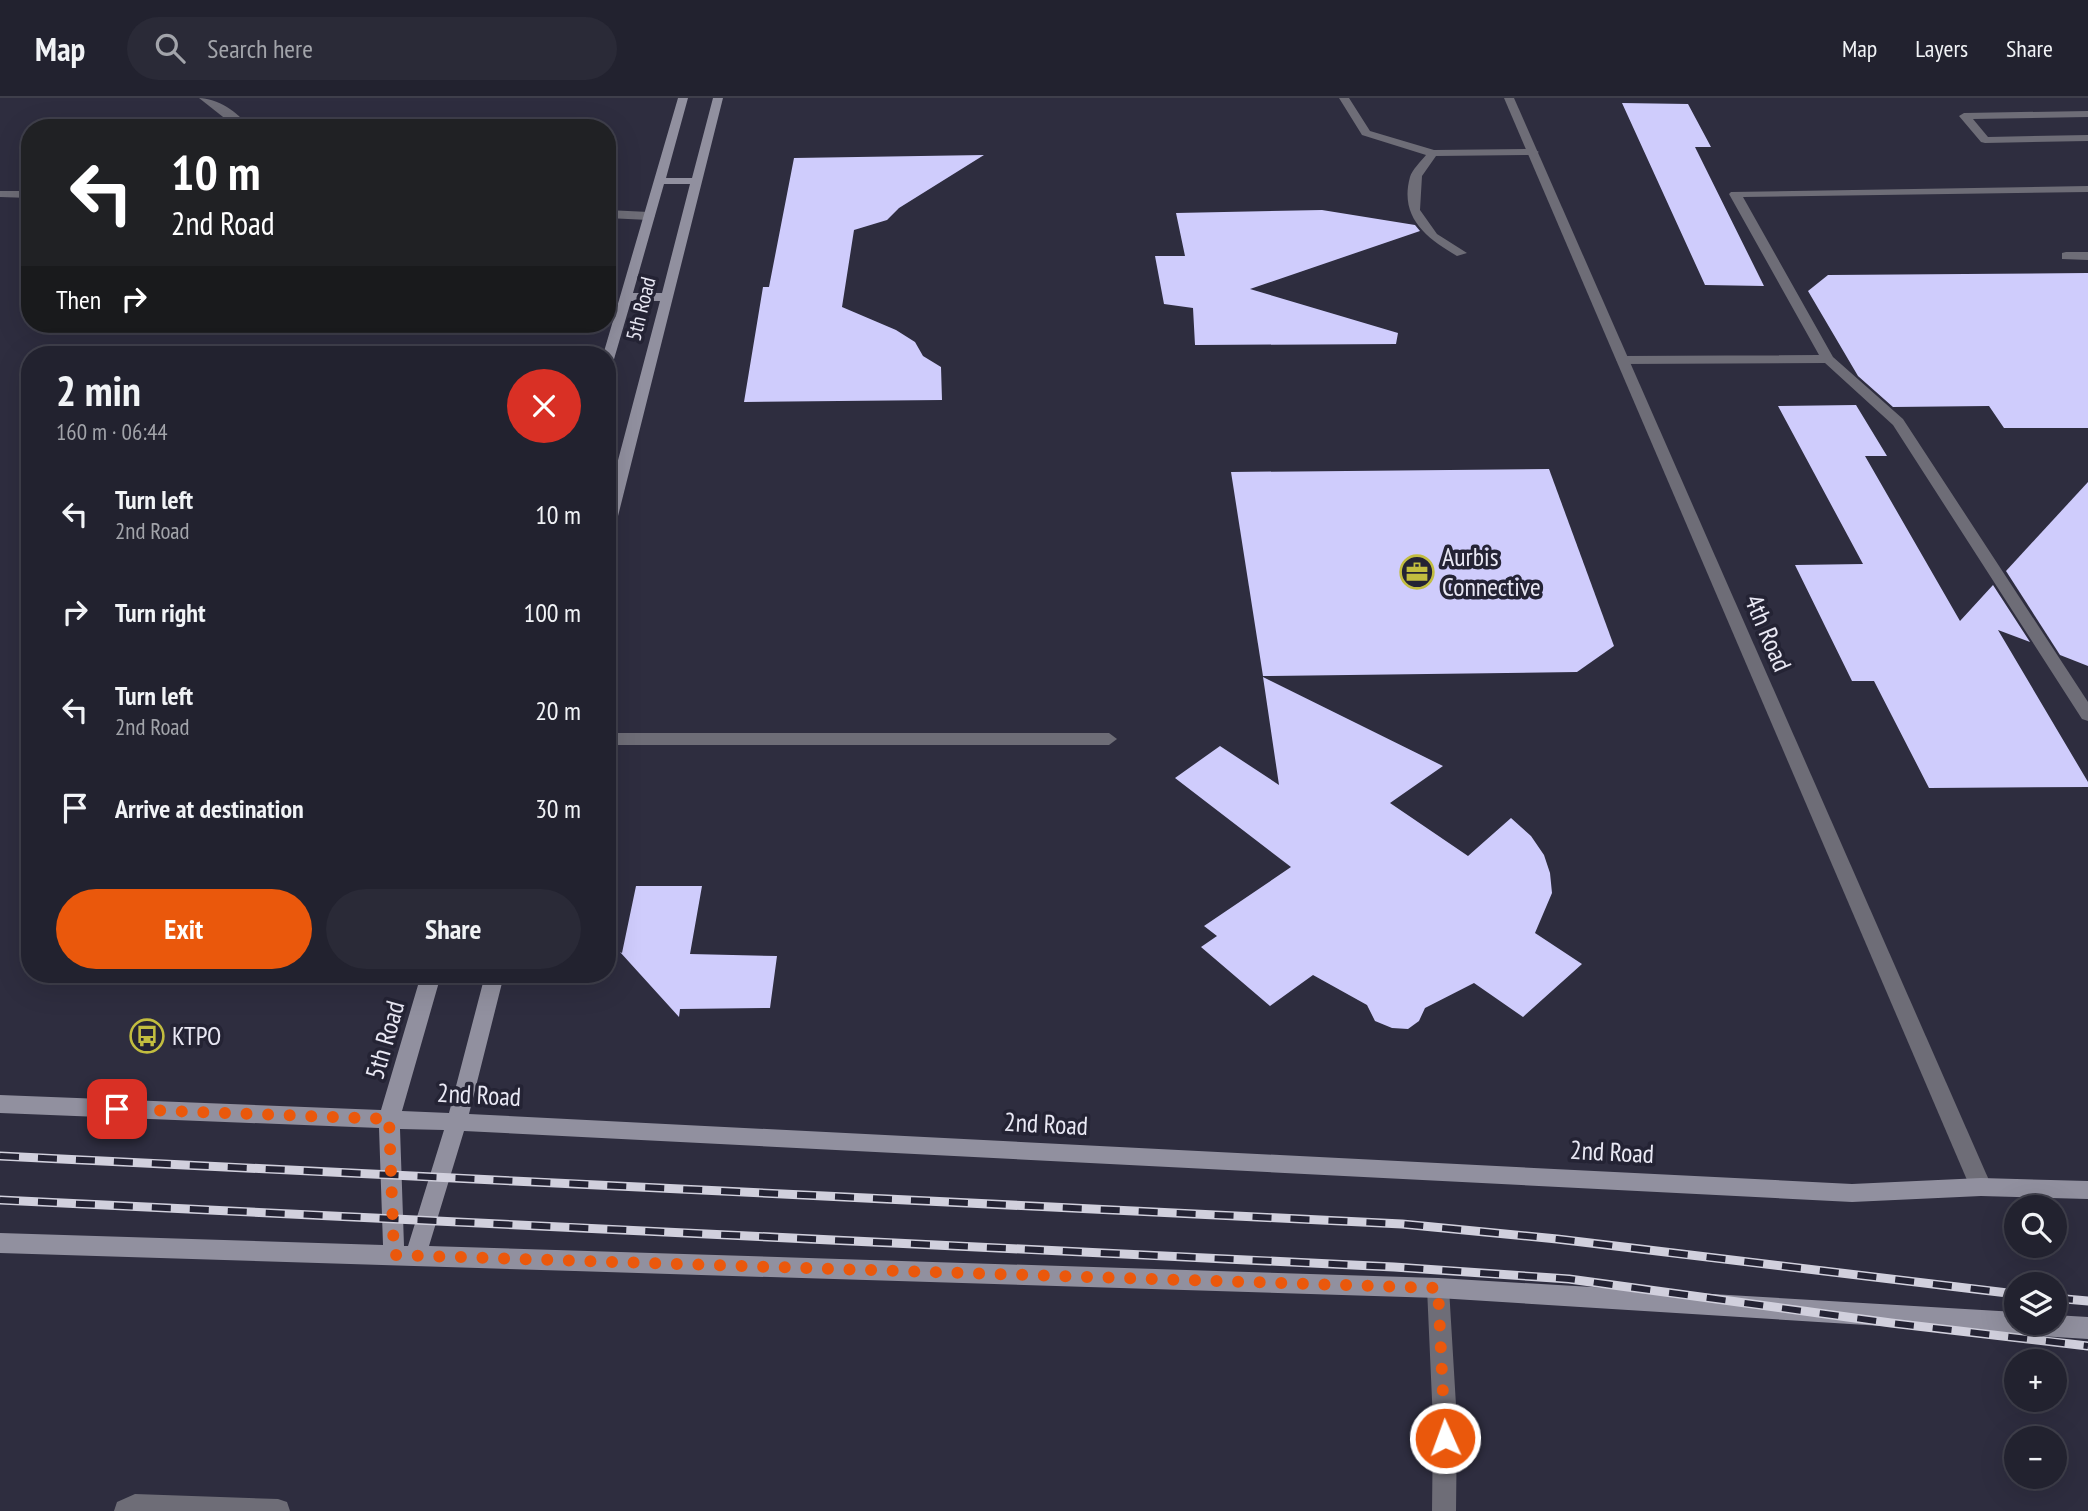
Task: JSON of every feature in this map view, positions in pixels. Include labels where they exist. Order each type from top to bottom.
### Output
[{"type":"main road","name":"5th Road","points":[[616,332],[683,98]]},
{"type":"main road","name":"5th Road","points":[[616,497],[718,98]]},
{"type":"main road","points":[[659,181],[697,181]]},
{"type":"main road","points":[[626,297],[668,297]]},
{"type":"main road","name":"5th Road","points":[[405,1256],[389,1119],[429,983]]},
{"type":"main road","points":[[405,1256],[457,1122],[493,983]]},
{"type":"main road","name":"2nd Road","points":[[0,1104],[457,1122],[1852,1193],[1981,1187],[2088,1190]]},
{"type":"main road","points":[[0,1242],[1438,1288],[2004,1322]]},
{"type":"main road","points":[[2067,1326],[2088,1328]]},
{"type":"street","points":[[204,98],[236,119]]},
{"type":"street","points":[[1344,98],[1366,133],[1433,153],[1533,152]]},
{"type":"street","name":"4th Road","points":[[1509,98],[1981,1187]]},
{"type":"street","points":[[2088,114],[1964,116],[1986,140],[2088,138]]},
{"type":"street","points":[[1433,153],[1416,176],[1414,210],[1433,237],[1461,253]]},
{"type":"street","points":[[2088,190],[1735,194],[1828,359],[1898,422],[2088,715]]},
{"type":"street","points":[[0,194],[21,195]]},
{"type":"street","points":[[616,214],[649,216]]},
{"type":"street","points":[[2066,256],[2088,256]]},
{"type":"street","points":[[1623,360],[1828,359]]},
{"type":"street","points":[[616,739],[1109,738]]},
{"type":"street","points":[[1438,1288],[1445,1422],[1444,1511]]},
{"type":"street","points":[[126,1511],[135,1506],[278,1511]]},
{"type":"building","points":[[1622,103],[1688,104],[1711,147],[1695,147],[1764,286],[1705,285]]},
{"type":"building","points":[[984,155],[899,208],[887,220],[854,230],[842,307],[896,330],[915,342],[923,356],[941,367],[942,400],[744,402],[763,287],[769,287],[794,158]]},
{"type":"building","points":[[1322,210],[1415,225],[1420,231],[1250,289],[1398,333],[1396,344],[1195,345],[1193,308],[1164,304],[1155,256],[1185,256],[1176,213]]},
{"type":"building","points":[[2088,273],[2088,428],[2004,428],[1989,406],[1893,407],[1858,376],[1808,291],[1828,275]]},
{"type":"building","points":[[1856,405],[1887,456],[1865,456],[1960,621],[1993,585],[2030,642],[1998,630],[2088,782],[2088,787],[1929,788],[1874,681],[1852,681],[1795,565],[1863,564],[1778,406]]},
{"type":"building","name":"Aurbis Connective","points":[[1549,469],[1614,646],[1577,672],[1263,676],[1231,472]]},
{"type":"building","points":[[2088,482],[2088,666],[2060,655],[2006,571]]},
{"type":"building","points":[[1263,677],[1443,766],[1390,803],[1468,856],[1511,818],[1531,836],[1544,855],[1550,873],[1552,893],[1535,933],[1582,964],[1523,1017],[1474,983],[1425,1008],[1419,1021],[1408,1029],[1392,1028],[1375,1021],[1367,1005],[1313,975],[1270,1006],[1201,947],[1217,936],[1204,926],[1291,867],[1175,778],[1220,746],[1279,785]]},
{"type":"building","points":[[636,886],[702,886],[690,954],[777,956],[770,1008],[680,1009],[679,1017],[620,952],[622,953]]},
{"type":"railway","points":[[0,1156],[1402,1224],[1557,1239],[2004,1293]]},
{"type":"railway","points":[[0,1200],[1394,1267],[1569,1279],[1891,1323],[2088,1346]]},
{"type":"railway","points":[[2067,1299],[2088,1301]]},
{"type":"place","name":"Aurbis Connective","points":[[1417,572]]},
{"type":"place","name":"KTPO","points":[[147,1036]]},
{"type":"route","points":[[117,1109],[389,1119],[394,1255],[1438,1288],[1445,1438]]}]
